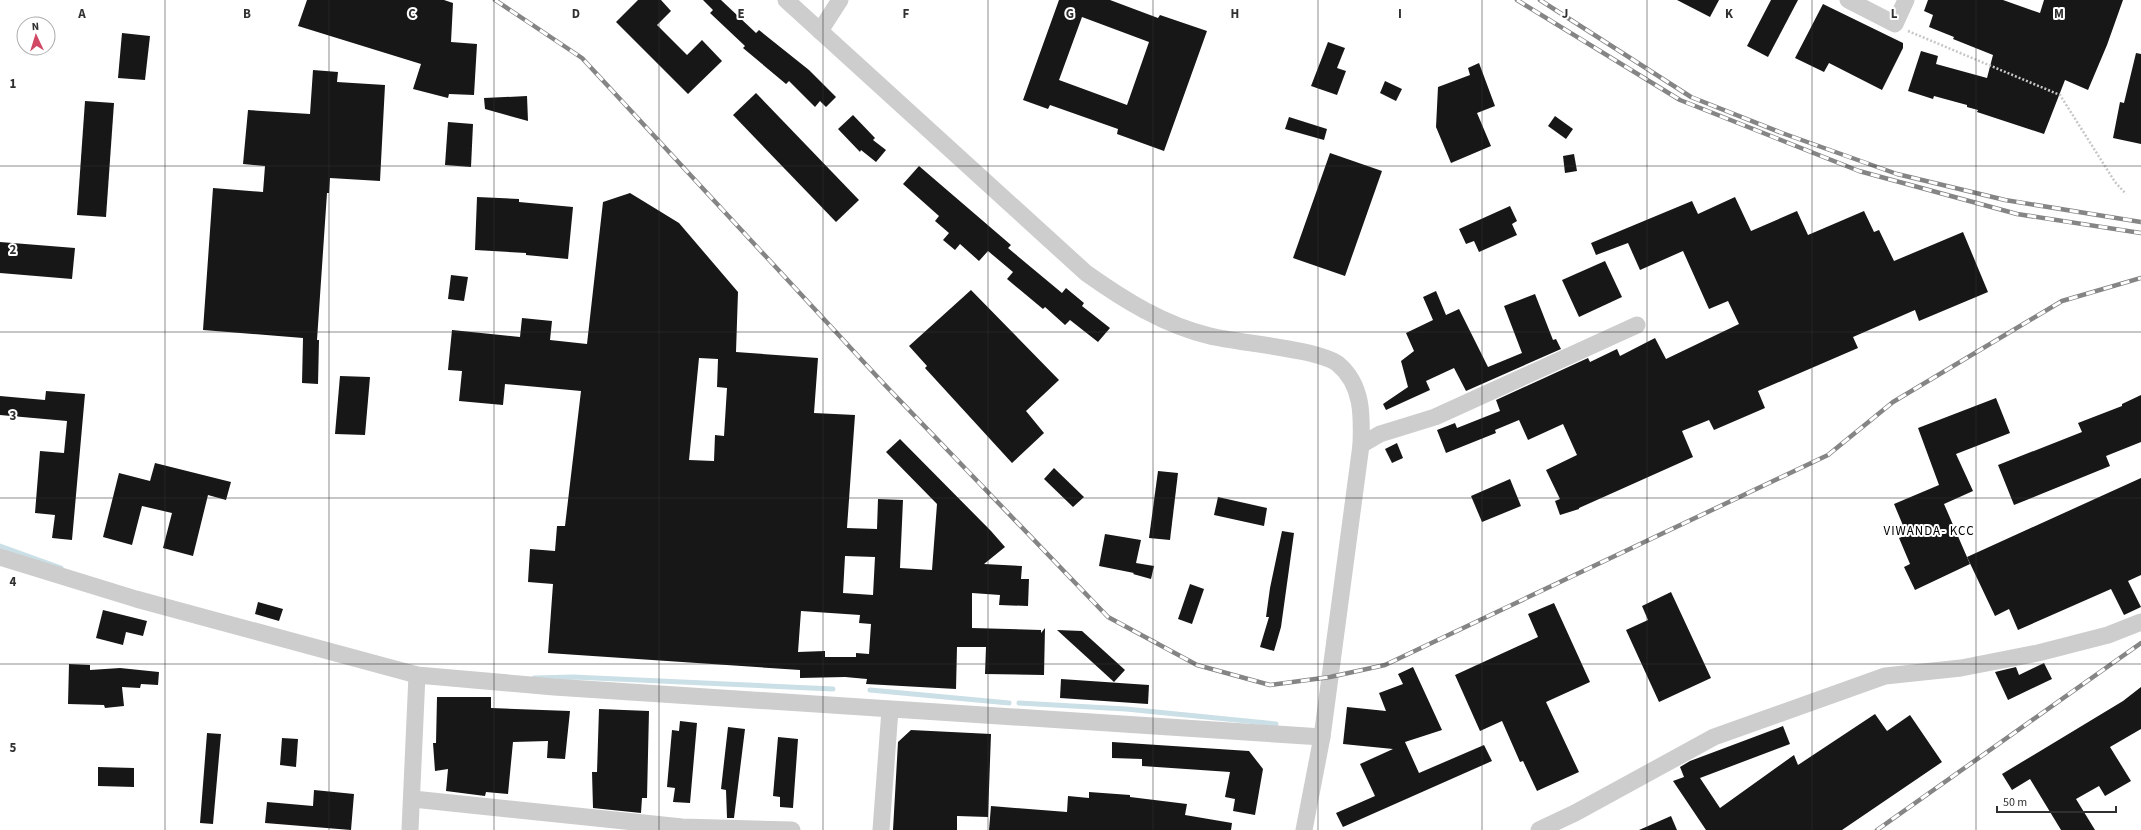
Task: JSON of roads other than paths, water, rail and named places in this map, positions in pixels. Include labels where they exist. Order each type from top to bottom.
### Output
[{"type":"street","points":[[786,0],[1086,273],[1122,298],[1163,320],[1210,336],[1314,355],[1337,363],[1350,376],[1358,394],[1362,415],[1361,445],[1322,737],[1304,830]]},
{"type":"street","points":[[820,31],[840,0]]},
{"type":"street","points":[[1848,0],[1894,24],[1906,0]]},
{"type":"street","points":[[1361,445],[1380,434],[1435,418],[1637,325]]},
{"type":"street","points":[[0,557],[136,598],[418,675],[554,688],[722,697],[890,710],[1322,737]]},
{"type":"street","points":[[1539,830],[1575,813],[1714,737],[1885,676],[1961,668],[2038,653],[2108,635],[2141,622]]},
{"type":"street","points":[[410,830],[413,799],[418,675]]},
{"type":"street","points":[[881,830],[890,710]]},
{"type":"street","points":[[413,799],[682,827],[792,830]]},
{"type":"waterway","points":[[0,546],[61,568]]},
{"type":"waterway","points":[[534,678],[573,677],[833,689]]},
{"type":"waterway","points":[[870,690],[1009,703]]},
{"type":"waterway","points":[[1019,703],[1126,709],[1276,724]]},
{"type":"railway","points":[[495,0],[582,58],[884,384],[1108,617],[1197,665],[1270,685],[1330,677],[1385,665],[1828,455],[1893,402],[2062,301],[2141,278]]},
{"type":"railway","points":[[1517,0],[1680,100],[1859,171],[2017,214],[2141,233]]},
{"type":"railway","points":[[1540,0],[1691,97],[1782,133],[1897,174],[2005,200],[2141,222]]},
{"type":"railway","points":[[1877,830],[2141,643]]},
{"type":"district","name":"VIWANDA- KCC","points":[[1929,530]]}]
